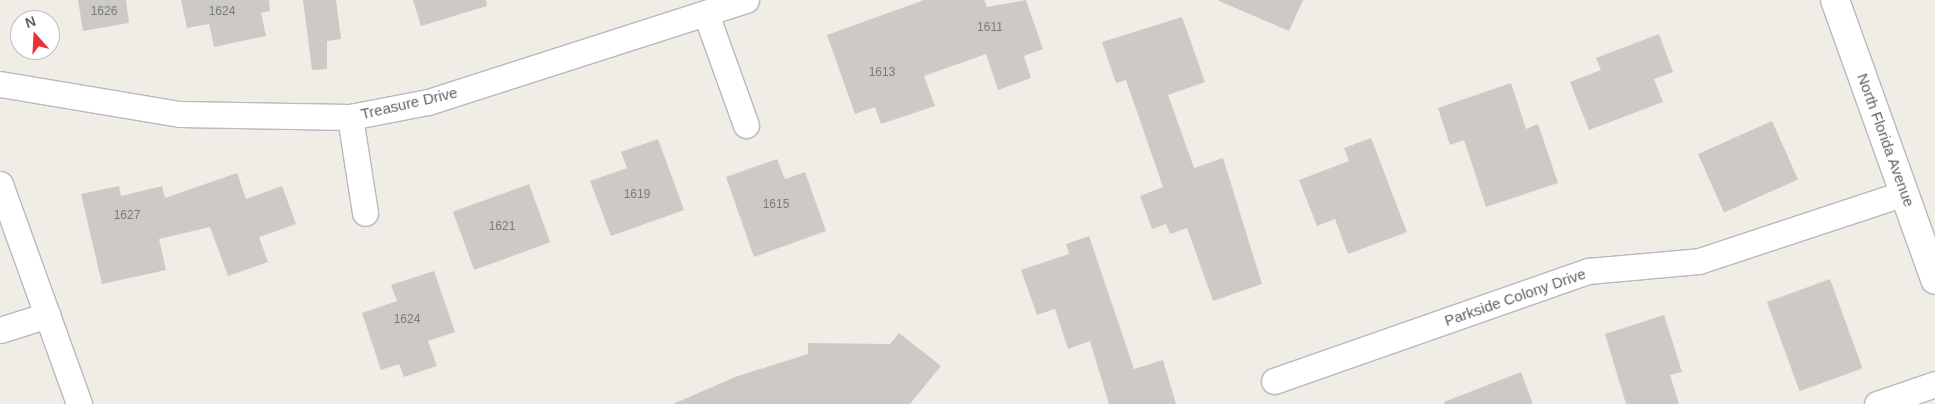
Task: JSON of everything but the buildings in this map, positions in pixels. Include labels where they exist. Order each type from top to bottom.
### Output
[{"type":"street","name":"Treasure Drive","points":[[0,84],[180,114],[350,117],[428,102],[746,0]]},
{"type":"street","name":"North Florida Avenue","points":[[1835,0],[1935,280]]},
{"type":"street","points":[[706,14],[746,125]]},
{"type":"street","points":[[350,117],[365,213]]},
{"type":"street","points":[[0,184],[79,404]]},
{"type":"street","name":"Parkside Colony Drive","points":[[1274,381],[1588,271],[1699,261],[1905,193]]},
{"type":"street","points":[[0,330],[48,315]]},
{"type":"street","points":[[1877,404],[1935,384]]}]
